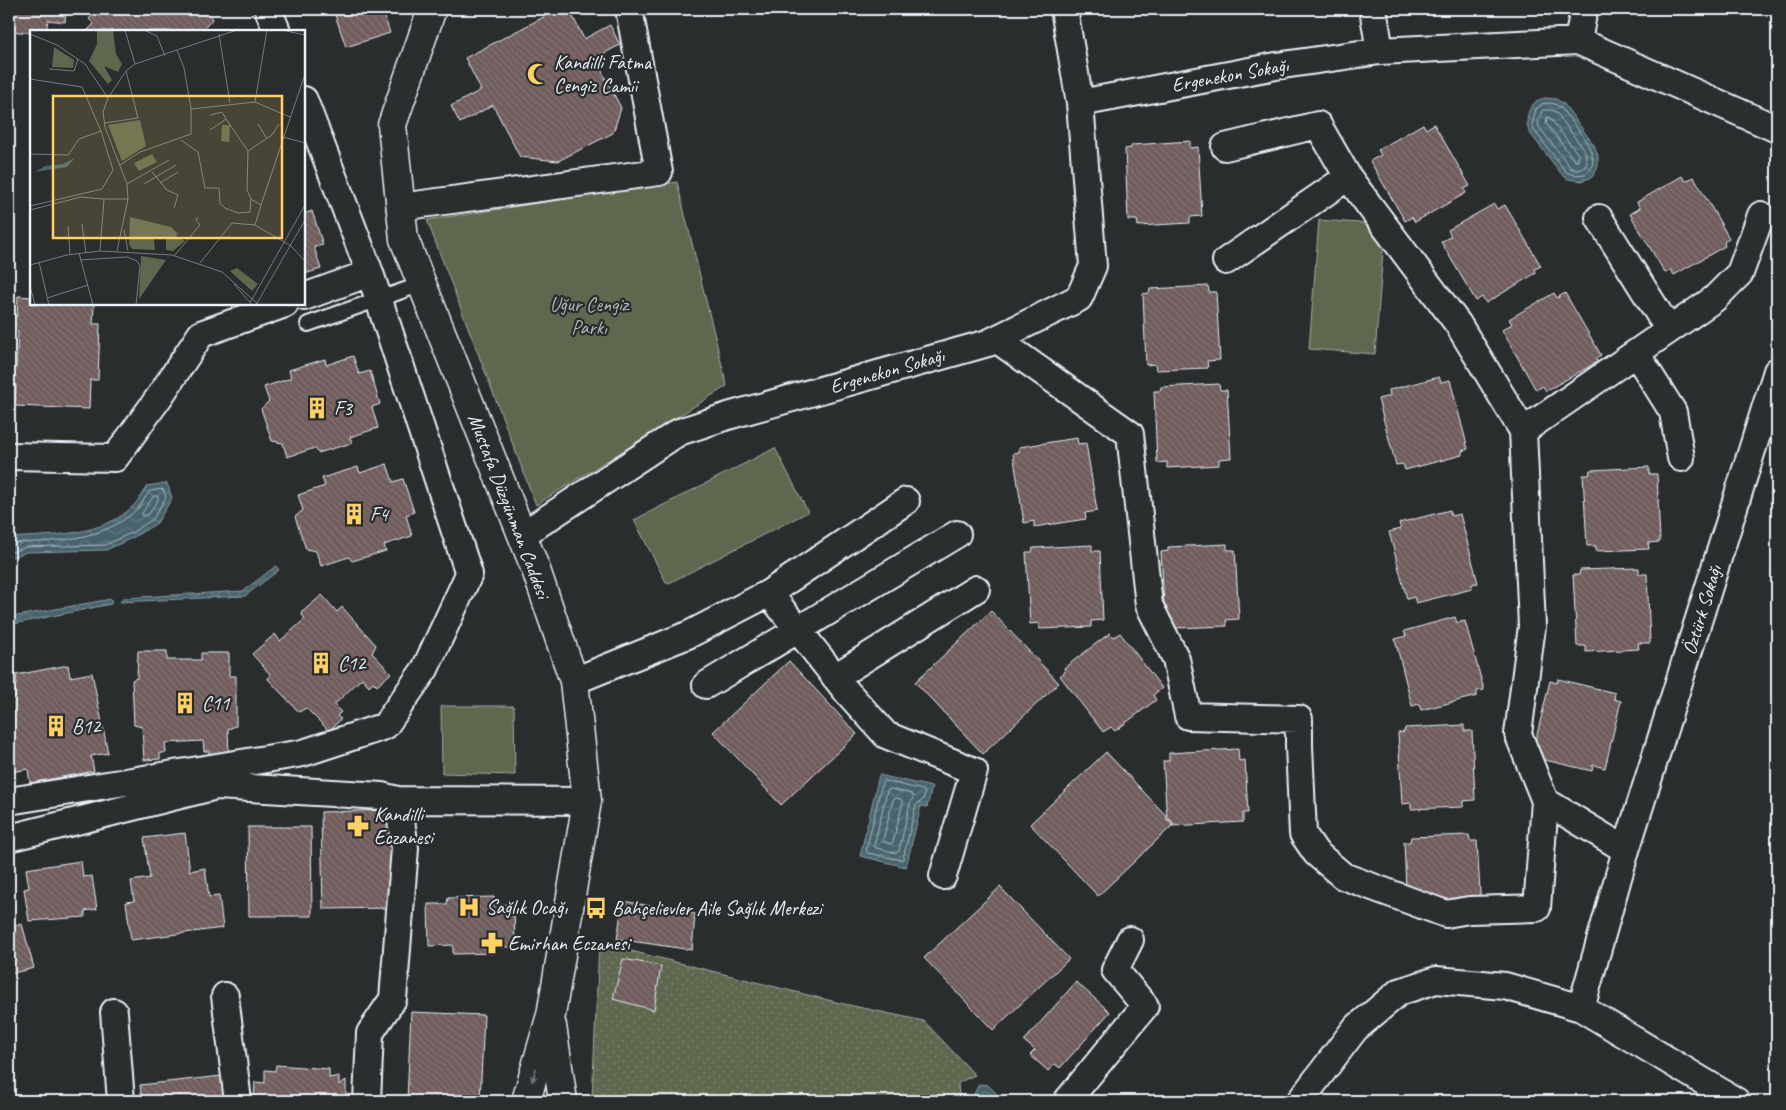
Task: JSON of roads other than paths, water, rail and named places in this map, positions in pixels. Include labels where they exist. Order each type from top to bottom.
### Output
[{"type":"street","points":[[268,9],[277,30]]},
{"type":"street","name":"Mustafa Düzgünman Caddesi","points":[[432,9],[392,126],[404,239],[536,570],[574,681],[587,801],[551,1014],[526,1101]]},
{"type":"street","points":[[400,207],[659,172],[629,9]]},
{"type":"street","name":"Ergenekon Sokağı","points":[[522,535],[680,432],[728,416],[988,343],[1079,298],[1092,266],[1080,103],[1064,9]]},
{"type":"street","points":[[1373,9],[1380,52]]},
{"type":"street","points":[[1584,9],[1578,41],[1777,129]]},
{"type":"street","name":"Ergenekon Sokağı","points":[[1080,103],[1276,66],[1380,52],[1578,41]]},
{"type":"street","points":[[9,801],[302,753],[385,726],[425,669],[470,574],[380,299],[305,103]]},
{"type":"street","points":[[996,339],[1130,434],[1149,605],[1176,659],[1188,716],[1299,720],[1298,746],[1303,834],[1316,853],[1343,876],[1446,914],[1469,910],[1537,908],[1545,801],[1518,734],[1532,626],[1523,431],[1458,324],[1348,177],[1318,126],[1225,148]]},
{"type":"street","points":[[1226,261],[1348,177]]},
{"type":"street","points":[[1523,431],[1714,299],[1740,273],[1762,215]]},
{"type":"street","points":[[1599,218],[1669,330]]},
{"type":"street","points":[[305,297],[370,273]]},
{"type":"street","points":[[9,456],[115,458],[160,396],[201,334],[282,305]]},
{"type":"street","points":[[1636,353],[1673,412],[1681,458]]},
{"type":"street","name":"Öztürk Sokağı","points":[[1581,1008],[1626,850],[1777,371]]},
{"type":"street","points":[[574,681],[690,634],[769,593],[906,501]]},
{"type":"street","points":[[706,685],[957,534]]},
{"type":"street","points":[[835,677],[976,589]]},
{"type":"street","points":[[769,593],[835,677],[886,735],[974,771],[943,876]]},
{"type":"street","points":[[9,838],[217,786],[382,796],[398,800],[587,801]]},
{"type":"street","points":[[367,1101],[370,1033],[393,999],[405,848],[398,800]]},
{"type":"street","points":[[1545,801],[1626,850]]},
{"type":"street","points":[[1067,1101],[1145,1006],[1115,970],[1130,940]]},
{"type":"street","points":[[1300,1101],[1355,1029],[1399,992],[1436,980],[1505,986],[1581,1008],[1736,1101]]},
{"type":"street","points":[[225,996],[238,1101]]},
{"type":"street","points":[[114,1012],[121,1101]]},
{"type":"street","name":"Mustafa Düzgünman Caddesi","points":[[551,1014],[563,1101]]},
{"type":"lane","points":[[308,324],[422,284]]},
{"type":"water","points":[[1545,98],[1556,99],[1564,104],[1594,145],[1598,156],[1598,166],[1592,177],[1582,181],[1568,179],[1563,176],[1529,132],[1527,121],[1529,110],[1535,102]]},
{"type":"water","points":[[167,483],[172,498],[157,523],[134,537],[106,550],[27,552],[9,558],[9,538],[58,535],[92,529],[122,515],[136,503],[147,486]]},
{"type":"water","points":[[276,566],[279,570],[245,596],[120,602],[123,598],[243,591]]},
{"type":"water","points":[[111,599],[111,604],[9,625],[9,619],[17,616]]},
{"type":"water","points":[[879,775],[932,787],[927,807],[921,806],[906,867],[860,856]]},
{"type":"water","points":[[979,1084],[988,1085],[999,1096],[1010,1101],[979,1101],[974,1094]]},
{"type":"place","name":"Kandilli Fatma Cengiz Camii","points":[[538,74]]},
{"type":"place","name":"F3","points":[[317,408]]},
{"type":"place","name":"F4","points":[[354,514]]},
{"type":"place","name":"C12","points":[[321,663]]},
{"type":"place","name":"C11","points":[[185,703]]},
{"type":"place","name":"B12","points":[[56,726]]},
{"type":"place","name":"Kandilli Eczanesi","points":[[358,826]]},
{"type":"place","name":"Sağlık Ocağı","points":[[469,907]]},
{"type":"place","name":"Bahçelievler Aile Sağlık Merkezi","points":[[596,908]]},
{"type":"place","name":"Emirhan Eczanesi","points":[[492,943]]},
{"type":"park label","name":"Uğur Cengiz Parkı","points":[[589,316]]}]
